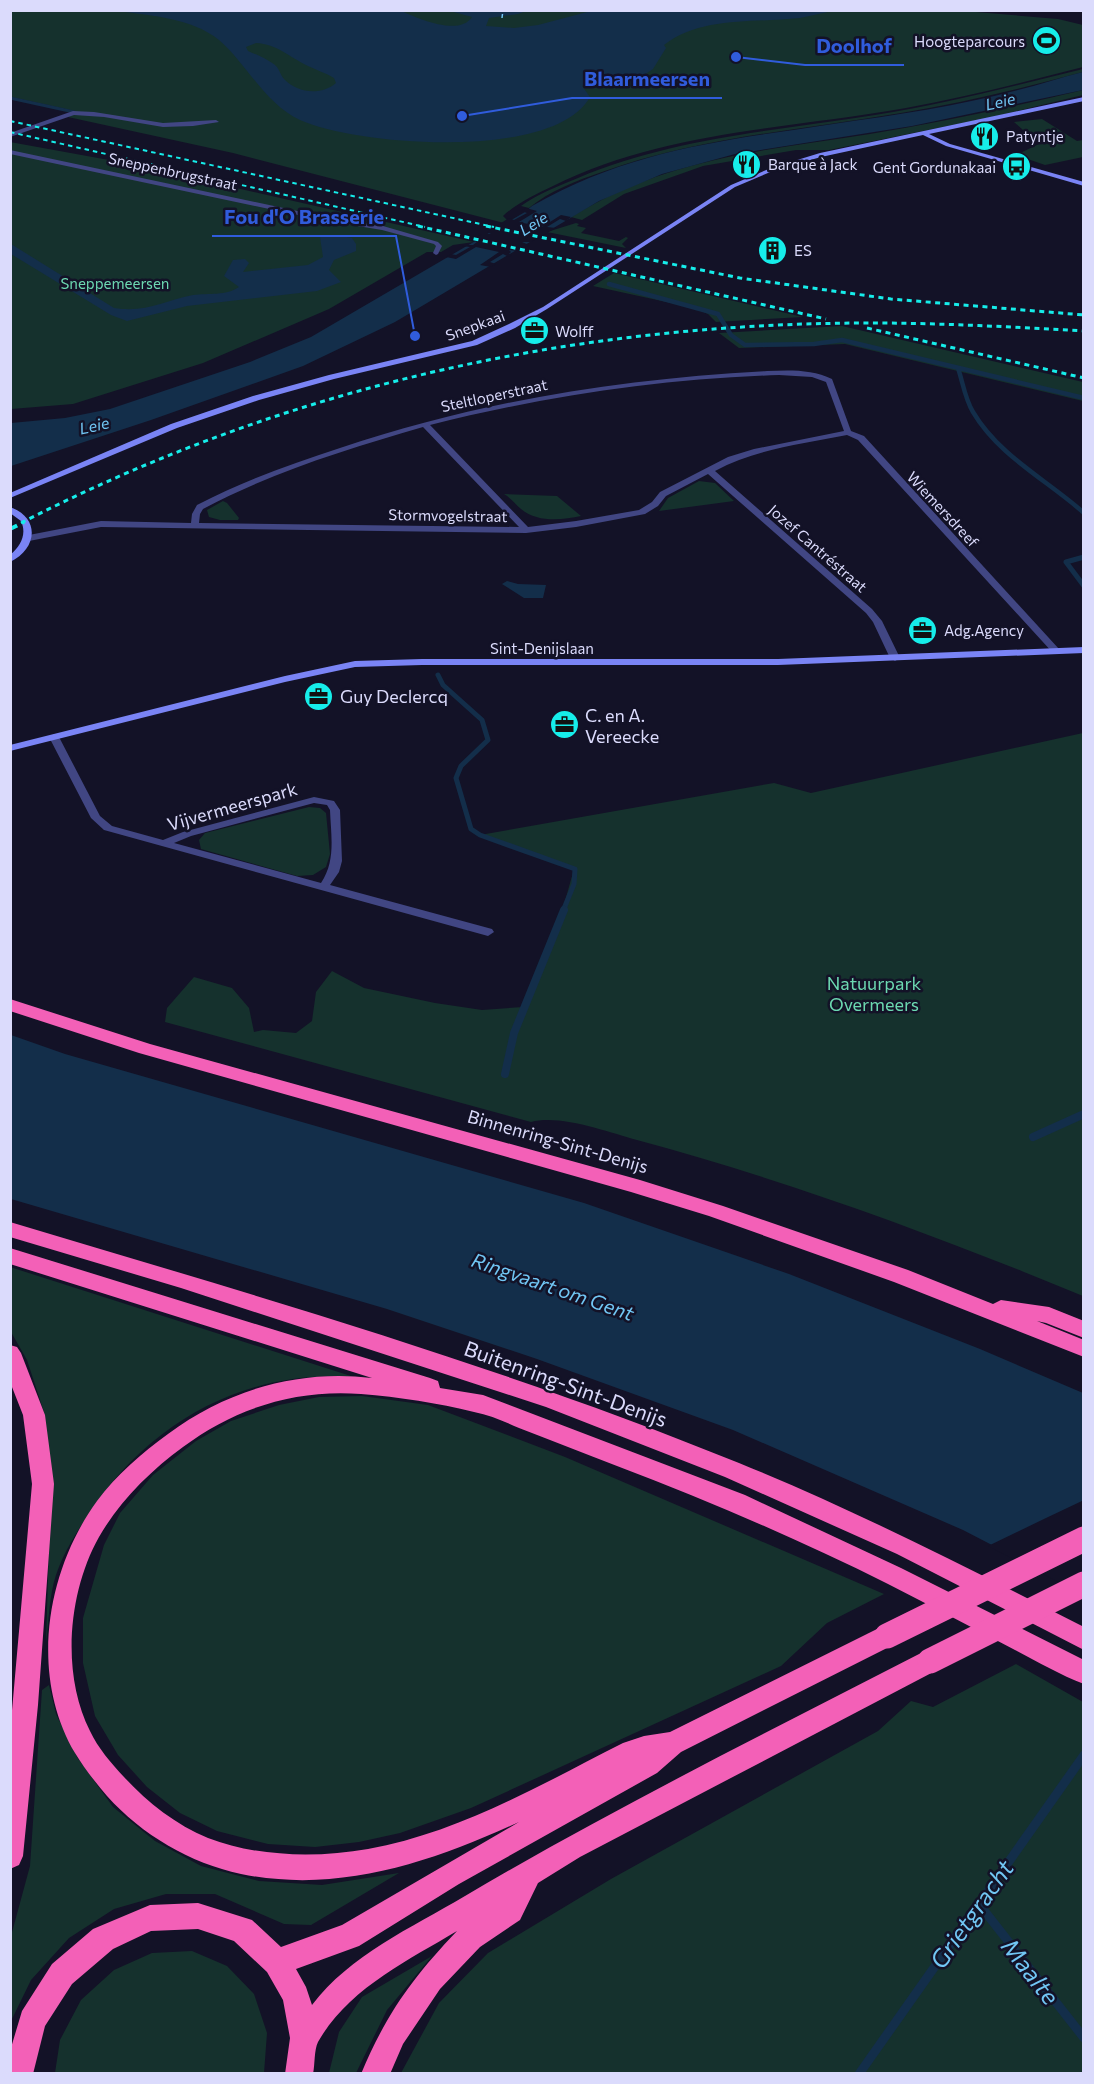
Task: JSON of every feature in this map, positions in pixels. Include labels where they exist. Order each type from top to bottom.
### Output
[{"type":"highway","name":"Binnenring-Sint-Denijs","points":[[10,1005],[145,1049],[633,1185],[808,1242],[972,1303],[1083,1349]]},
{"type":"highway","name":"Buitenring-Sint-Denijs","points":[[10,1229],[182,1281],[552,1400],[733,1470],[884,1537],[1083,1639]]},
{"type":"highway","points":[[10,1256],[483,1404],[737,1502],[893,1575],[1083,1673]]},
{"type":"highway","points":[[972,1303],[1049,1315],[1083,1330]]},
{"type":"highway","points":[[10,1353],[34,1415],[42,1484],[26,1705],[10,1856]]},
{"type":"highway","points":[[483,1404],[349,1383],[292,1388],[240,1403],[199,1422],[163,1449],[133,1476],[104,1509],[89,1533],[72,1574],[63,1609],[60,1647],[65,1692],[70,1712],[82,1741],[125,1799],[156,1824],[229,1858],[314,1867],[363,1863],[409,1852],[480,1826],[527,1805],[639,1749],[672,1744]]},
{"type":"highway","points":[[278,1962],[349,1936],[450,1875],[648,1764],[672,1744],[1083,1539]]},
{"type":"highway","points":[[304,2038],[333,2000],[366,1970],[571,1848],[1083,1584]]},
{"type":"highway","points":[[375,2073],[393,2034],[430,1979],[470,1937],[511,1911],[528,1874]]},
{"type":"highway","points":[[19,2073],[32,2021],[62,1974],[103,1939],[150,1918],[198,1916],[242,1930],[278,1962],[296,1997],[304,2038],[299,2073]]},
{"type":"street","name":"Snepkaai","points":[[10,496],[174,426],[256,398],[486,338],[545,308],[733,186],[773,169],[820,155],[1083,99]]},
{"type":"street","points":[[10,135],[81,112],[119,116],[162,125],[216,122]]},
{"type":"street","points":[[925,134],[948,145],[1083,184]]},
{"type":"street","name":"Sneppenbrugstraat","points":[[10,152],[321,218],[401,232],[436,243],[439,246],[436,253]]},
{"type":"street","name":"Steltloperstraat","points":[[195,524],[196,514],[200,507],[265,477],[341,449],[424,424],[514,403],[652,381],[758,374],[807,375],[826,378],[848,432]]},
{"type":"street","points":[[424,424],[526,530]]},
{"type":"street","name":"Stormvogelstraat","points":[[29,538],[91,525],[195,524],[526,530],[576,524],[642,512],[651,508],[663,494],[709,470],[762,449],[848,432]]},
{"type":"street","name":"Wiemersdreef","points":[[848,432],[861,438],[1056,651]]},
{"type":"street","name":"Jozef Cantréstraat","points":[[709,470],[869,611],[877,621],[895,658]]},
{"type":"street","points":[[10,509],[21,515],[28,527],[29,538],[26,546],[10,560]]},
{"type":"street","name":"Sint-Denijslaan","points":[[10,748],[285,679],[355,664],[414,662],[739,663],[1083,650]]},
{"type":"street","name":"Vijvermeerspark","points":[[54,737],[96,818],[108,828],[488,932]]},
{"type":"street","name":"Vijvermeerspark","points":[[160,844],[187,834],[314,800],[330,803],[335,810],[337,861],[334,872],[323,888]]},
{"type":"green space","points":[[952,10],[1058,19],[1083,25],[1083,67],[928,104],[726,134],[638,154],[595,168],[533,196],[503,216],[507,220],[504,223],[233,153],[68,117],[75,111],[11,97],[11,11]]},
{"type":"green space","points":[[1083,69],[1083,72],[947,105],[713,142],[676,150],[593,175],[555,191],[529,208],[521,206],[541,194],[578,178],[614,164],[650,154],[762,131],[927,106]]},
{"type":"green space","points":[[1083,90],[1083,95],[992,117],[829,150],[796,150],[703,166],[624,194],[582,220],[571,217],[607,197],[679,169],[753,152],[924,124]]},
{"type":"green space","points":[[1042,119],[1077,141],[1083,140],[1083,157],[1045,165],[1016,155],[1039,144],[1014,122]]},
{"type":"green space","name":"Sneppemeersen","points":[[10,142],[131,164],[474,242],[453,245],[441,252],[427,252],[329,309],[203,363],[73,404],[11,409]]},
{"type":"green space","points":[[579,224],[577,226],[586,228],[581,233],[619,241],[628,238],[622,244],[626,248],[547,232]]},
{"type":"green space","points":[[614,273],[803,317],[716,322],[708,314],[694,308],[593,286]]},
{"type":"green space","points":[[842,326],[1083,382],[1083,401],[845,344],[739,348],[719,333]]},
{"type":"green space","points":[[699,481],[715,483],[734,501],[659,511],[668,498]]},
{"type":"green space","points":[[504,494],[557,496],[581,516],[558,519],[535,517],[521,509]]},
{"type":"green space","points":[[223,501],[239,518],[238,520],[220,520],[209,517],[207,510]]},
{"type":"green space","name":"Natuurpark Overmeers","points":[[1083,733],[1083,1296],[863,1211],[694,1156],[570,1122],[543,1120],[531,1122],[165,1022],[167,1008],[194,977],[232,988],[249,1008],[254,1032],[263,1030],[296,1033],[312,1021],[316,992],[332,971],[364,988],[435,1003],[482,1010],[523,1007],[558,926],[574,869],[480,835],[774,783],[811,793]]},
{"type":"green space","points":[[309,807],[320,808],[326,813],[330,854],[326,867],[313,875],[297,876],[201,849],[199,840],[205,833]]},
{"type":"green space","points":[[10,1267],[354,1377],[313,1377],[274,1382],[237,1393],[202,1408],[170,1429],[139,1454],[112,1482],[74,1536],[66,1552],[54,1583],[46,1643],[51,1477],[44,1412],[27,1360],[11,1332]]},
{"type":"green space","points":[[362,1396],[428,1405],[565,1457],[884,1594],[827,1623],[781,1666],[471,1808],[400,1833],[359,1842],[315,1847],[268,1844],[217,1831],[180,1813],[147,1787],[118,1755],[95,1716],[83,1663],[83,1618],[104,1545],[120,1513],[153,1475],[196,1441],[231,1421],[279,1405],[319,1397]]},
{"type":"green space","points":[[1016,1664],[1083,1702],[1083,2073],[401,2073],[439,2003],[488,1953],[611,1879],[878,1731],[911,1701],[933,1707]]},
{"type":"green space","points":[[49,1685],[56,1714],[77,1757],[113,1807],[155,1841],[201,1866],[259,1881],[322,1885],[399,1873],[311,1925],[284,1924],[215,1894],[166,1894],[114,1909],[69,1938],[31,1980],[11,2021],[11,1936],[30,1866],[42,1690]]},
{"type":"green space","points":[[192,1951],[227,1966],[254,1994],[267,2033],[264,2073],[55,2073],[60,2040],[81,2000],[114,1970],[152,1953]]},
{"type":"green space","points":[[432,1956],[387,2010],[356,2073],[329,2073],[339,2032],[362,1997]]},
{"type":"water","points":[[399,10],[448,26],[466,23],[472,17],[450,11],[526,11],[489,18],[486,26],[514,28],[538,25],[591,11],[832,11],[800,18],[729,22],[695,29],[664,45],[666,48],[653,69],[644,75],[595,79],[582,86],[590,97],[570,117],[538,131],[498,139],[454,142],[408,141],[365,136],[328,129],[300,120],[276,104],[229,49],[208,33],[184,22],[119,11]],"holes":[[[256,43],[277,48],[331,76],[336,83],[316,91],[302,90],[289,84],[274,64],[248,51],[246,47]]]},
{"type":"water","name":"Leie","points":[[1083,72],[1083,90],[912,126],[735,154],[662,174],[599,201],[395,322],[303,366],[151,420],[11,466],[11,423],[65,418],[110,409],[250,362],[311,337],[532,206],[569,187],[606,172],[642,159],[716,142],[903,114],[995,96]]},
{"type":"water","points":[[337,235],[352,238],[356,244],[356,251],[334,260],[329,270],[341,282],[317,291],[187,306],[127,321],[111,315],[11,254],[11,244],[114,308],[136,309],[193,295],[234,290],[239,287],[224,276],[233,260],[245,259],[249,263],[243,272],[308,265],[323,257],[320,237]]},
{"type":"water","points":[[507,581],[518,584],[546,585],[543,598],[524,598],[502,584]]},
{"type":"water","name":"Ringvaart om Gent","points":[[11,1035],[65,1054],[584,1203],[789,1274],[980,1349],[1083,1393],[1083,1592],[963,1530],[733,1430],[537,1359],[387,1309],[11,1199]]},
{"type":"pier","points":[[526,208],[537,211],[519,222],[542,227],[561,215],[571,217],[566,221],[560,219],[547,227],[556,228],[531,242],[522,242],[529,245],[519,251],[509,250],[511,252],[509,254],[512,255],[509,257],[503,254],[490,262],[496,264],[491,267],[480,265],[499,252],[476,247],[456,259],[446,257],[451,254],[456,255],[470,247],[462,246],[473,245],[477,242],[471,240],[482,234],[491,234],[487,232],[509,218],[514,220],[527,213],[521,211]]},
{"type":"pier","points":[[1084,1500],[1084,1595],[988,1546],[1046,1518]]},
{"type":"waterway","points":[[10,98],[74,112]]},
{"type":"waterway","points":[[609,284],[718,314],[731,335],[745,345],[814,344],[842,340],[1084,398]]},
{"type":"waterway","points":[[958,368],[973,412],[996,442],[1024,467],[1084,513]]},
{"type":"waterway","points":[[1084,557],[1066,562],[1084,586]]},
{"type":"waterway","points":[[438,675],[443,685],[482,720],[488,740],[461,766],[456,778],[471,829],[480,835],[575,869],[574,884],[563,911]]},
{"type":"waterway","points":[[505,1074],[514,1033],[564,910]]},
{"type":"waterway","points":[[1033,1137],[1084,1114]]},
{"type":"waterway","name":"Grietgracht","points":[[859,2074],[1084,1755]]},
{"type":"waterway","name":"Maalte","points":[[979,1904],[1084,2038]]},
{"type":"ferry route","points":[[502,18],[503,10]]},
{"type":"railway","points":[[10,121],[494,227]]},
{"type":"railway","points":[[10,132],[425,227]]},
{"type":"railway","points":[[418,226],[826,319]]},
{"type":"railway","points":[[486,226],[740,278],[891,299],[1084,315]]},
{"type":"railway","points":[[21,523],[121,475],[224,434],[328,400],[433,372],[540,350],[649,335],[759,326],[897,323],[1084,331]]},
{"type":"railway","points":[[867,328],[1084,378]]},
{"type":"railway","points":[[10,529],[24,522]]},
{"type":"place","name":"Hoogteparcours","points":[[1046,41]]},
{"type":"place","name":"Doolhof","points":[[736,57]]},
{"type":"place","name":"Blaarmeersen","points":[[462,116]]},
{"type":"place","name":"Patyntje","points":[[985,136]]},
{"type":"place","name":"Barque à Jack","points":[[747,164]]},
{"type":"place","name":"Gent Gordunakaai","points":[[1017,167]]},
{"type":"place","name":"ES","points":[[773,250]]},
{"type":"place","name":"Wolff","points":[[534,331]]},
{"type":"place","name":"Fou d'O Brasserie","points":[[415,336]]},
{"type":"place","name":"Adg.Agency","points":[[923,630]]},
{"type":"place","name":"Guy Declercq","points":[[319,696]]},
{"type":"place","name":"C. en A. Vereecke","points":[[564,725]]}]
